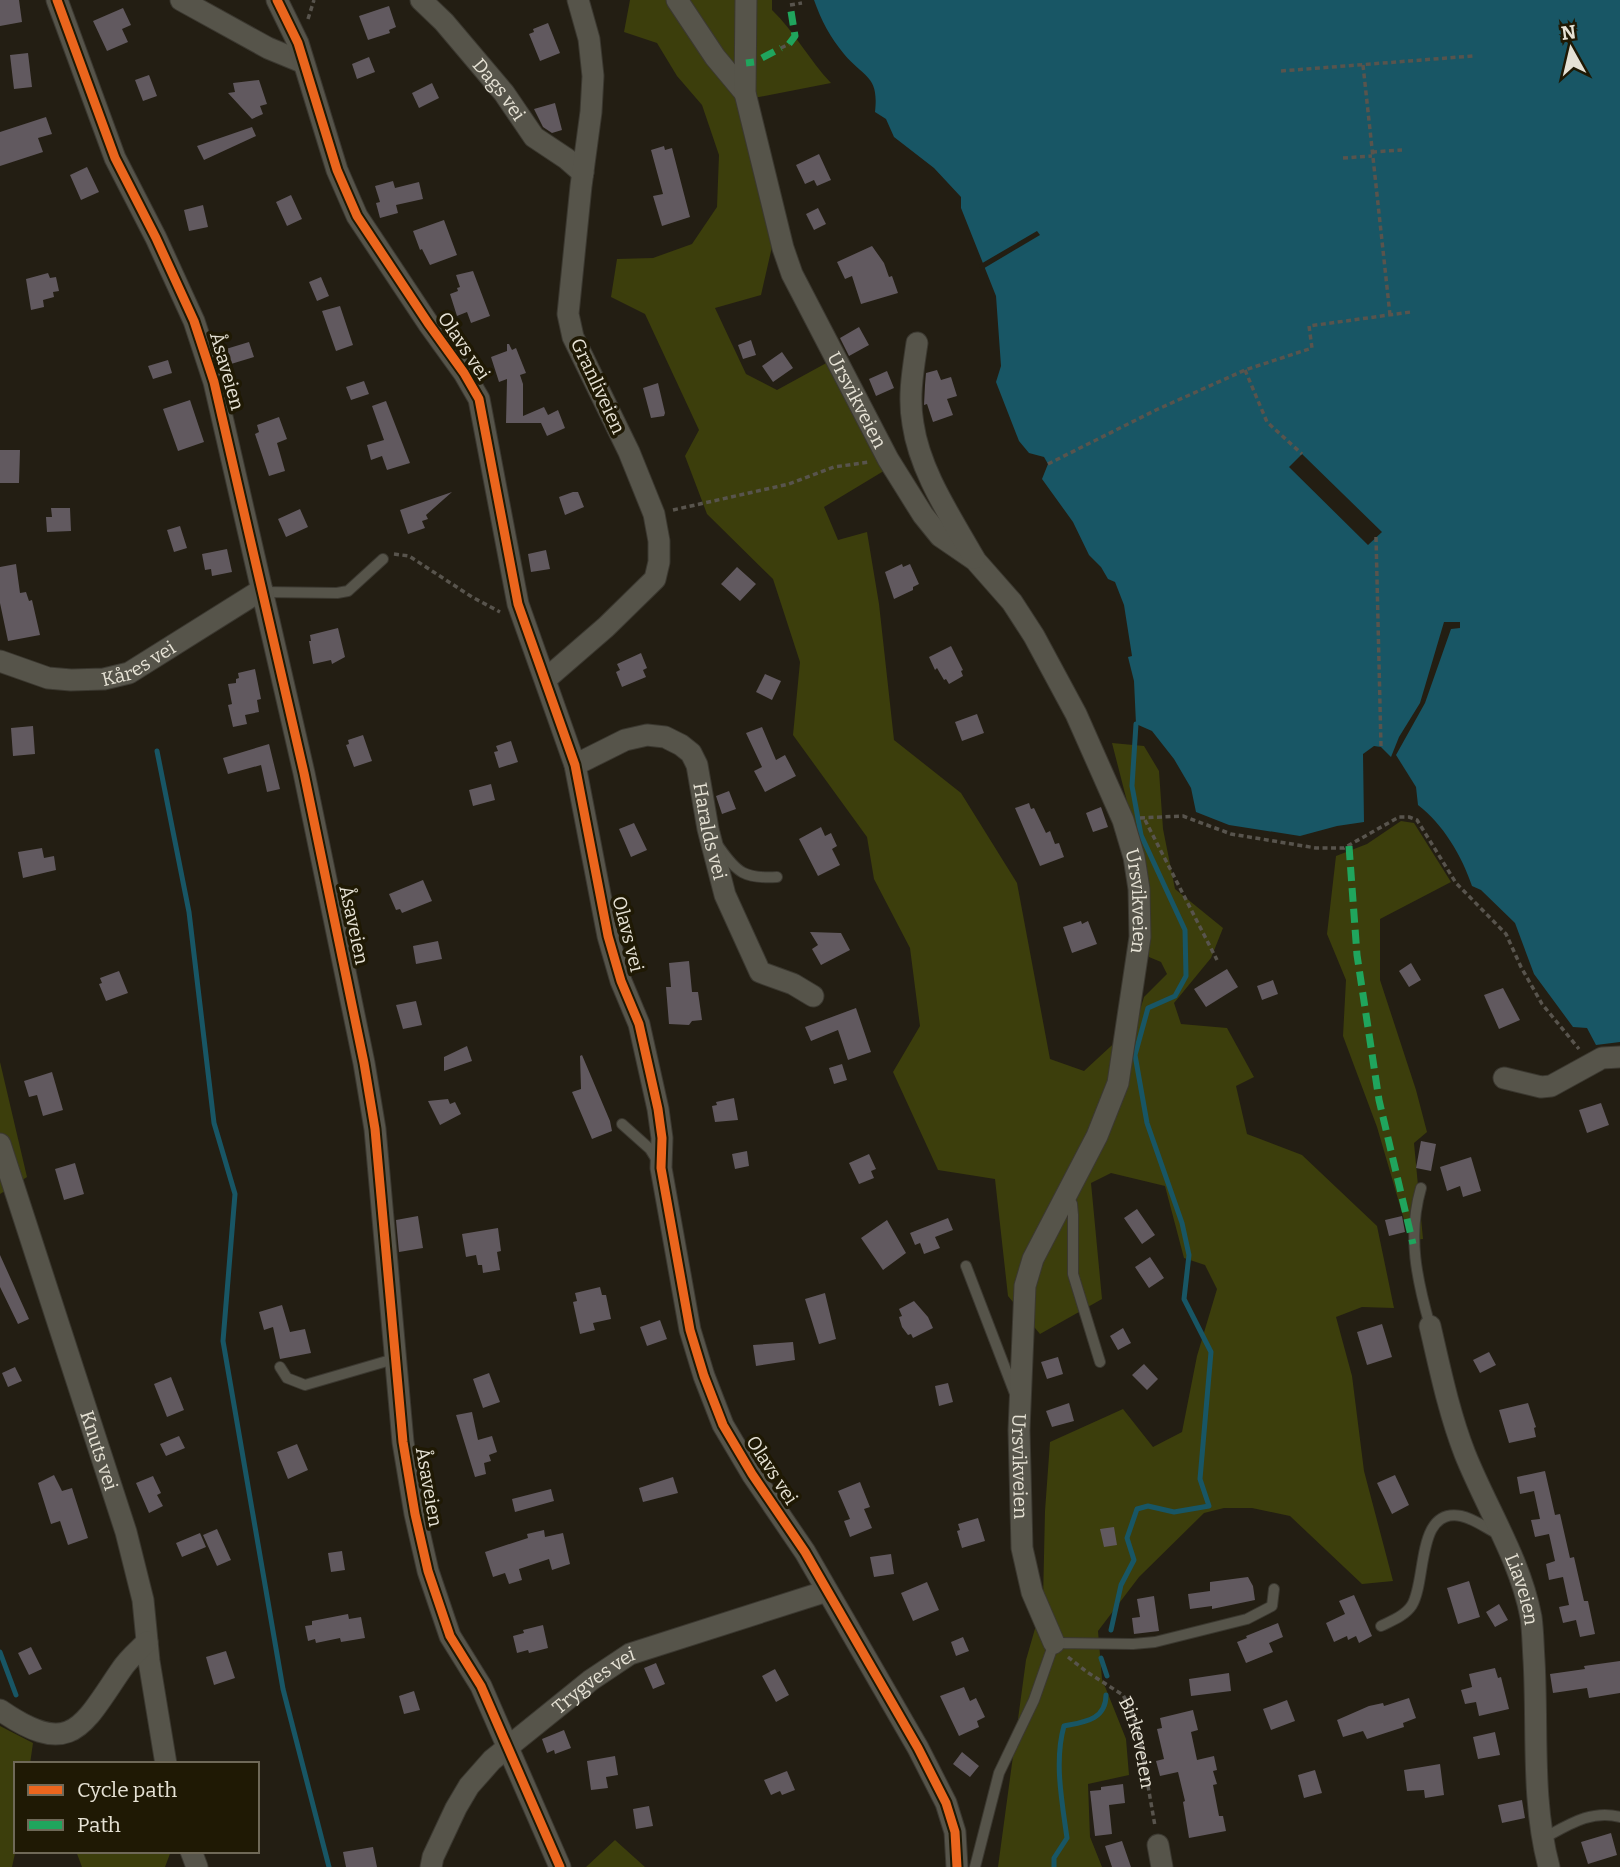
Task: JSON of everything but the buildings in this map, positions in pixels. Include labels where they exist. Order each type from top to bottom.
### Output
[{"type":"street","name":"Åsaveien","points":[[57,0],[115,158],[156,238],[202,342],[217,395],[304,773],[364,1063],[375,1129],[403,1442],[428,1571],[450,1636],[481,1686],[560,1867]]},
{"type":"street","points":[[181,0],[268,48],[302,62]]},
{"type":"street","name":"Olavs vei","points":[[277,0],[298,43],[337,170],[357,216],[479,399],[522,616],[575,765],[608,936],[621,981],[639,1024],[658,1109],[662,1138],[661,1168],[690,1330],[704,1376],[723,1425],[752,1474],[805,1552],[918,1748],[946,1803],[955,1832],[957,1867]]},
{"type":"street","name":"Dags vei","points":[[421,0],[444,22],[505,93],[534,137],[583,173]]},
{"type":"street","name":"Granliveien","points":[[546,679],[606,627],[655,579],[659,541],[654,514],[629,452],[573,337],[568,314],[593,76],[589,39],[578,0]]},
{"type":"street","points":[[677,0],[715,57],[745,93]]},
{"type":"street","name":"Ursvikveien","points":[[746,0],[745,93],[783,248],[807,306],[888,459],[933,529],[975,560],[1012,602],[1076,714],[1123,820],[1134,857],[1139,889],[1140,937],[1118,1083],[1097,1136],[1032,1259],[1025,1286],[1020,1405],[1022,1548],[1032,1592],[1057,1646]]},
{"type":"street","points":[[917,343],[911,404],[921,458],[975,560]]},
{"type":"street","name":"Kåres vei","points":[[0,661],[48,678],[104,679],[129,673],[243,601],[263,592]]},
{"type":"street","name":"Haralds vei","points":[[575,765],[625,740],[647,735],[665,737],[691,753],[697,765],[725,895],[760,972],[793,984],[813,996]]},
{"type":"street","points":[[1504,1078],[1541,1087],[1550,1086],[1602,1058],[1620,1057]]},
{"type":"street","name":"Knuts vei","points":[[0,1144],[126,1532],[143,1600],[146,1642],[166,1762]]},
{"type":"street","name":"Liaveien","points":[[1430,1326],[1451,1415],[1466,1456],[1503,1536],[1524,1590],[1531,1619],[1537,1785],[1549,1867]]},
{"type":"street","name":"Trygves vei","points":[[431,1867],[433,1857],[469,1786],[492,1760],[591,1680],[630,1654],[827,1591]]},
{"type":"street","points":[[0,1710],[40,1732],[55,1734],[70,1731],[91,1716],[122,1668],[146,1642]]},
{"type":"street","points":[[1158,1845],[1162,1867]]},
{"type":"lane","points":[[263,592],[348,591],[383,559]]},
{"type":"lane","points":[[712,836],[741,874],[761,878],[777,877]]},
{"type":"lane","points":[[622,1124],[650,1149],[661,1168]]},
{"type":"lane","points":[[1422,1188],[1415,1216],[1413,1244],[1418,1282],[1430,1326]]},
{"type":"lane","points":[[1067,1196],[1072,1204],[1073,1215],[1073,1274],[1100,1362]]},
{"type":"lane","points":[[965,1266],[1020,1405]]},
{"type":"lane","points":[[280,1367],[287,1378],[305,1385],[394,1359]]},
{"type":"lane","points":[[1381,1626],[1400,1616],[1412,1605],[1420,1584],[1429,1534],[1436,1522],[1443,1517],[1460,1515],[1503,1536]]},
{"type":"lane","points":[[975,1867],[999,1773],[1057,1646],[1155,1642],[1247,1619],[1272,1606],[1274,1590]]},
{"type":"lane","points":[[1544,1838],[1587,1817],[1620,1817]]},
{"type":"path","points":[[790,5],[802,4]]},
{"type":"path","points":[[781,48],[789,44]]},
{"type":"path","points":[[1282,71],[1473,57]]},
{"type":"path","points":[[1363,65],[1390,315]]},
{"type":"path","points":[[1343,158],[1402,150]]},
{"type":"path","points":[[1048,464],[1156,410],[1245,370],[1312,348],[1310,326],[1411,312]]},
{"type":"path","points":[[1245,370],[1268,422],[1302,454]]},
{"type":"path","points":[[654,514],[789,484],[834,467],[888,459]]},
{"type":"path","points":[[1376,537],[1381,747]]},
{"type":"path","points":[[383,559],[395,554],[409,556],[472,597],[503,613],[522,616]]},
{"type":"path","points":[[1217,960],[1142,818],[1183,816],[1231,834],[1316,848],[1344,848],[1399,817],[1409,817],[1417,820],[1456,883],[1506,934],[1542,1004],[1591,1064]]},
{"type":"shaded area","points":[[630,0],[772,0],[772,10],[831,83],[754,98],[774,238],[761,295],[715,308],[746,374],[777,390],[830,361],[870,448],[887,469],[824,507],[838,540],[867,532],[879,604],[894,740],[961,793],[1017,883],[1050,1059],[1084,1071],[1136,1023],[1144,997],[1167,974],[1161,962],[1149,957],[1148,883],[1112,743],[1144,746],[1159,771],[1163,829],[1175,889],[1223,928],[1211,958],[1174,1003],[1181,1024],[1227,1028],[1254,1077],[1236,1086],[1247,1134],[1302,1155],[1377,1226],[1394,1308],[1362,1307],[1336,1317],[1352,1376],[1364,1471],[1393,1581],[1362,1584],[1290,1516],[1252,1508],[1224,1508],[1204,1513],[1139,1577],[1098,1631],[1102,1679],[1126,1739],[1129,1775],[1088,1784],[1090,1837],[1102,1867],[998,1867],[1026,1660],[1043,1601],[1050,1442],[1123,1409],[1153,1447],[1182,1432],[1197,1356],[1217,1289],[1205,1265],[1184,1258],[1165,1186],[1111,1173],[1091,1183],[1102,1299],[1040,1334],[1008,1296],[995,1179],[938,1170],[893,1072],[920,1026],[910,948],[874,879],[867,837],[793,735],[800,662],[773,579],[707,514],[685,456],[699,430],[645,314],[611,297],[617,259],[653,258],[692,244],[717,207],[719,155],[702,105],[677,76],[657,43],[624,32]]},
{"type":"shaded area","points":[[1401,821],[1414,823],[1451,882],[1380,919],[1380,980],[1427,1132],[1414,1143],[1423,1239],[1410,1240],[1377,1127],[1343,1036],[1346,980],[1327,934],[1336,856],[1367,844]]},
{"type":"shaded area","points":[[0,1062],[27,1177],[0,1194]]},
{"type":"shaded area","points":[[0,1726],[33,1743],[30,1762],[14,1762],[15,1853],[12,1867],[0,1867]]},
{"type":"shaded area","points":[[615,1840],[645,1867],[586,1867]]},
{"type":"shaded area","points":[[77,1853],[170,1853],[165,1867],[82,1867]]},
{"type":"water","points":[[814,0],[1620,0],[1620,1042],[1596,1045],[1587,1028],[1573,1027],[1534,974],[1515,923],[1481,890],[1472,886],[1451,841],[1436,821],[1418,805],[1416,787],[1396,755],[1425,703],[1451,629],[1460,628],[1460,622],[1444,622],[1420,703],[1399,737],[1391,757],[1381,747],[1374,746],[1363,754],[1364,822],[1300,836],[1229,825],[1196,812],[1191,788],[1174,759],[1152,731],[1136,724],[1134,681],[1128,657],[1132,656],[1124,605],[1115,582],[1108,579],[1089,555],[1073,522],[1042,479],[1048,464],[1044,457],[1029,453],[1019,441],[996,382],[1001,366],[996,296],[961,208],[961,197],[934,168],[894,137],[886,119],[875,112],[875,91],[869,78],[834,41]]},
{"type":"pier","points":[[1037,231],[1040,235],[981,270],[979,265]]},
{"type":"pier","points":[[1302,454],[1382,532],[1368,545],[1289,467]]},
{"type":"waterway","points":[[1111,1630],[1121,1585],[1134,1560],[1127,1538],[1137,1509],[1148,1506],[1174,1512],[1209,1506],[1200,1479],[1211,1352],[1184,1299],[1189,1255],[1182,1223],[1147,1123],[1135,1055],[1148,1008],[1175,996],[1186,976],[1185,930],[1141,835],[1132,786],[1136,724]]},
{"type":"waterway","points":[[157,751],[189,912],[214,1123],[235,1194],[223,1341],[283,1689],[329,1867]]},
{"type":"waterway","points":[[0,1652],[16,1695]]},
{"type":"waterway","points":[[1101,1658],[1107,1676]]},
{"type":"waterway","points":[[1054,1867],[1054,1858],[1067,1838],[1059,1767],[1064,1726],[1098,1715],[1106,1695]]},
{"type":"marked path","points":[[789,44],[795,36],[790,5]]},
{"type":"marked path","points":[[762,58],[781,48]]},
{"type":"marked path","points":[[746,63],[754,62]]},
{"type":"marked path","points":[[1349,846],[1357,955],[1379,1100],[1413,1244]]},
{"type":"cycle path","points":[[57,0],[115,158],[194,321],[214,382],[304,773],[364,1063],[375,1129],[403,1442],[428,1571],[450,1636],[481,1686],[560,1867]]},
{"type":"cycle path","points":[[277,0],[298,43],[337,170],[357,216],[479,399],[518,604],[575,765],[608,936],[621,981],[639,1024],[658,1109],[662,1138],[661,1168],[690,1330],[704,1376],[723,1425],[752,1474],[805,1552],[918,1748],[946,1803],[955,1832],[957,1867]]}]
